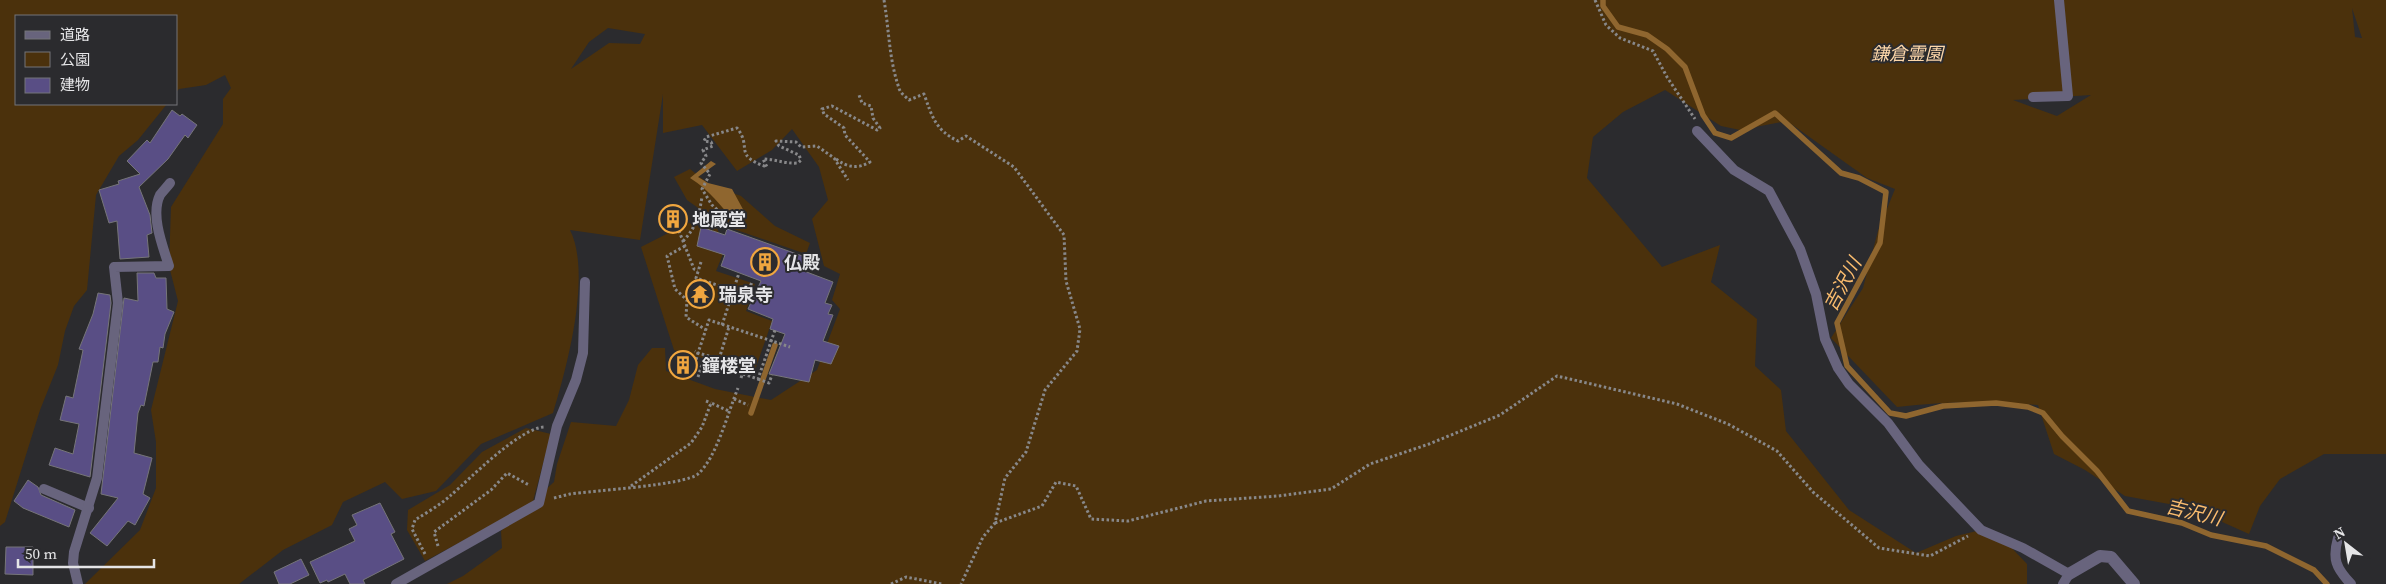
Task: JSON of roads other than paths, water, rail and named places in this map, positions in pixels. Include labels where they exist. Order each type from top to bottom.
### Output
[{"type":"street","points":[[2066,579],[2100,556],[2111,557],[2134,584]]},
{"type":"lane","points":[[2033,97],[2068,96],[2059,0]]},
{"type":"lane","points":[[1697,131],[1734,170],[1769,190],[1800,249],[1816,294],[1825,339],[1838,368],[1849,384],[1888,423],[1919,465],[1981,530],[2023,548],[2066,579]]},
{"type":"lane","points":[[78,584],[73,563],[74,552],[98,478],[116,312],[114,267],[169,266],[157,226],[157,204],[160,195],[170,183]]},
{"type":"lane","points":[[396,584],[539,503],[557,426],[576,380],[583,353],[585,282]]},
{"type":"lane","points":[[44,489],[89,508]]},
{"type":"lane","points":[[2338,538],[2334,553],[2336,562],[2351,584]]},
{"type":"waterway","name":"吉沢川","points":[[1603,0],[1603,6],[1618,27],[1647,35],[1667,49],[1685,67],[1703,115],[1715,133],[1731,138],[1775,113],[1841,173],[1859,178],[1886,192],[1880,243],[1837,323],[1847,366],[1890,413],[1906,416],[1943,406],[1996,403],[2028,407],[2043,413],[2062,436],[2097,471],[2128,511],[2182,523],[2211,535],[2266,546],[2314,570],[2327,584]]},
{"type":"waterway","points":[[751,413],[775,345]]},
{"type":"place","name":"地蔵堂","points":[[673,219]]},
{"type":"place","name":"仏殿","points":[[765,262]]},
{"type":"place","name":"瑞泉寺","points":[[700,294]]},
{"type":"place","name":"鐘楼堂","points":[[683,365]]},
{"type":"park label","name":"鎌倉霊園","points":[[1907,53]]}]
